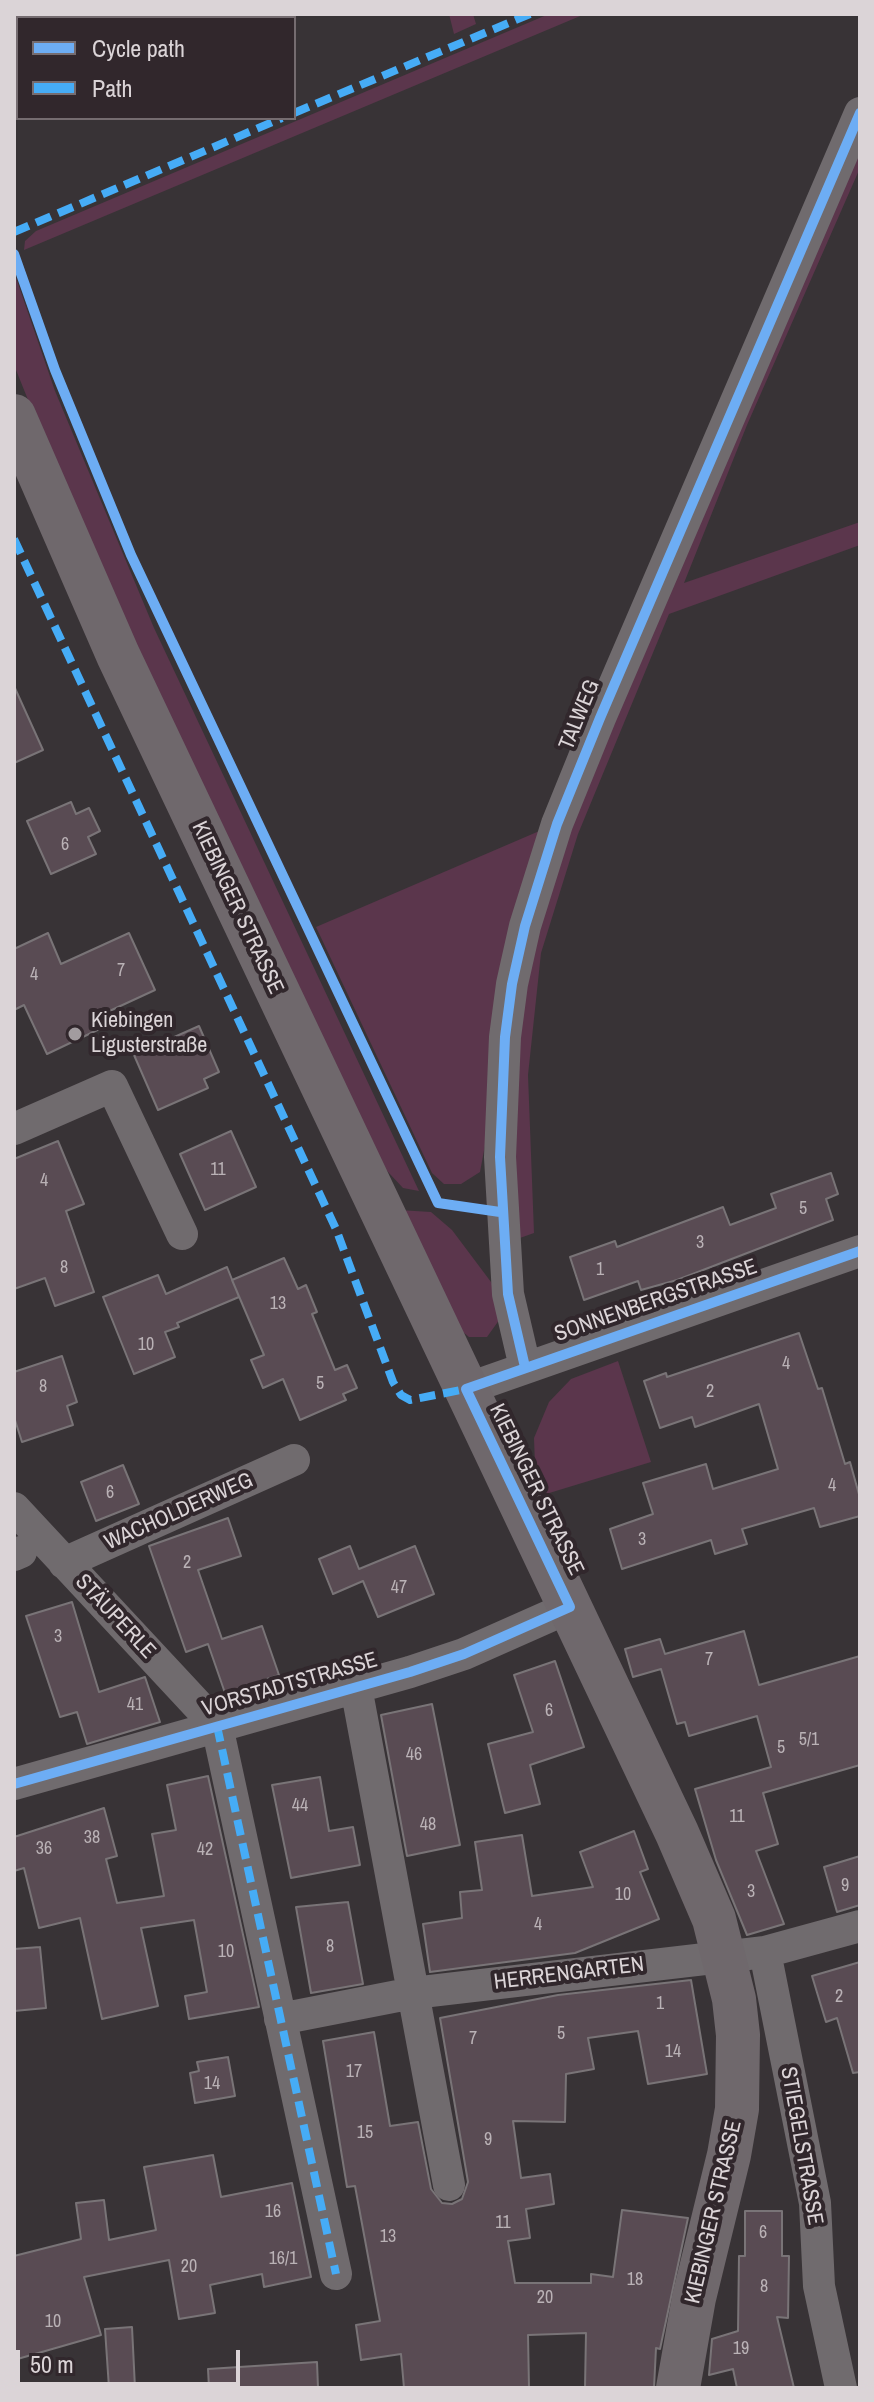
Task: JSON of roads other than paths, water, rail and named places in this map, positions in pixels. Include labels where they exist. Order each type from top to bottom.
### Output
[{"type":"street","name":"TALWEG","points":[[525,1367],[508,1294],[500,1157],[505,1037],[512,984],[525,926],[557,824],[606,704],[860,113]]},
{"type":"street","name":"KIEBINGER STRASSE","points":[[14,416],[111,642],[700,1883],[744,1954],[737,2109],[729,2155],[694,2298],[678,2388]]},
{"type":"street","points":[[18,1117],[112,1086],[182,1234]]},
{"type":"street","name":"SONNENBERGSTRASSE","points":[[466,1389],[860,1252]]},
{"type":"street","name":"WACHOLDERWEG","points":[[64,1563],[294,1460]]},
{"type":"street","name":"STÄUPERLE","points":[[14,1508],[217,1726]]},
{"type":"street","name":"VORSTADTSTRASSE","points":[[14,1784],[464,1654],[570,1607]]},
{"type":"street","points":[[356,1687],[449,2185]]},
{"type":"street","points":[[217,1726],[336,2274]]},
{"type":"street","name":"HERRENGARTEN","points":[[280,2019],[413,1993],[744,1954],[860,1926]]},
{"type":"street","name":"STIEGELSTRASSE","points":[[744,1954],[815,2203],[819,2286],[841,2388]]},
{"type":"place","name":"Kiebingen Ligusterstraße","points":[[75,1034]]}]
